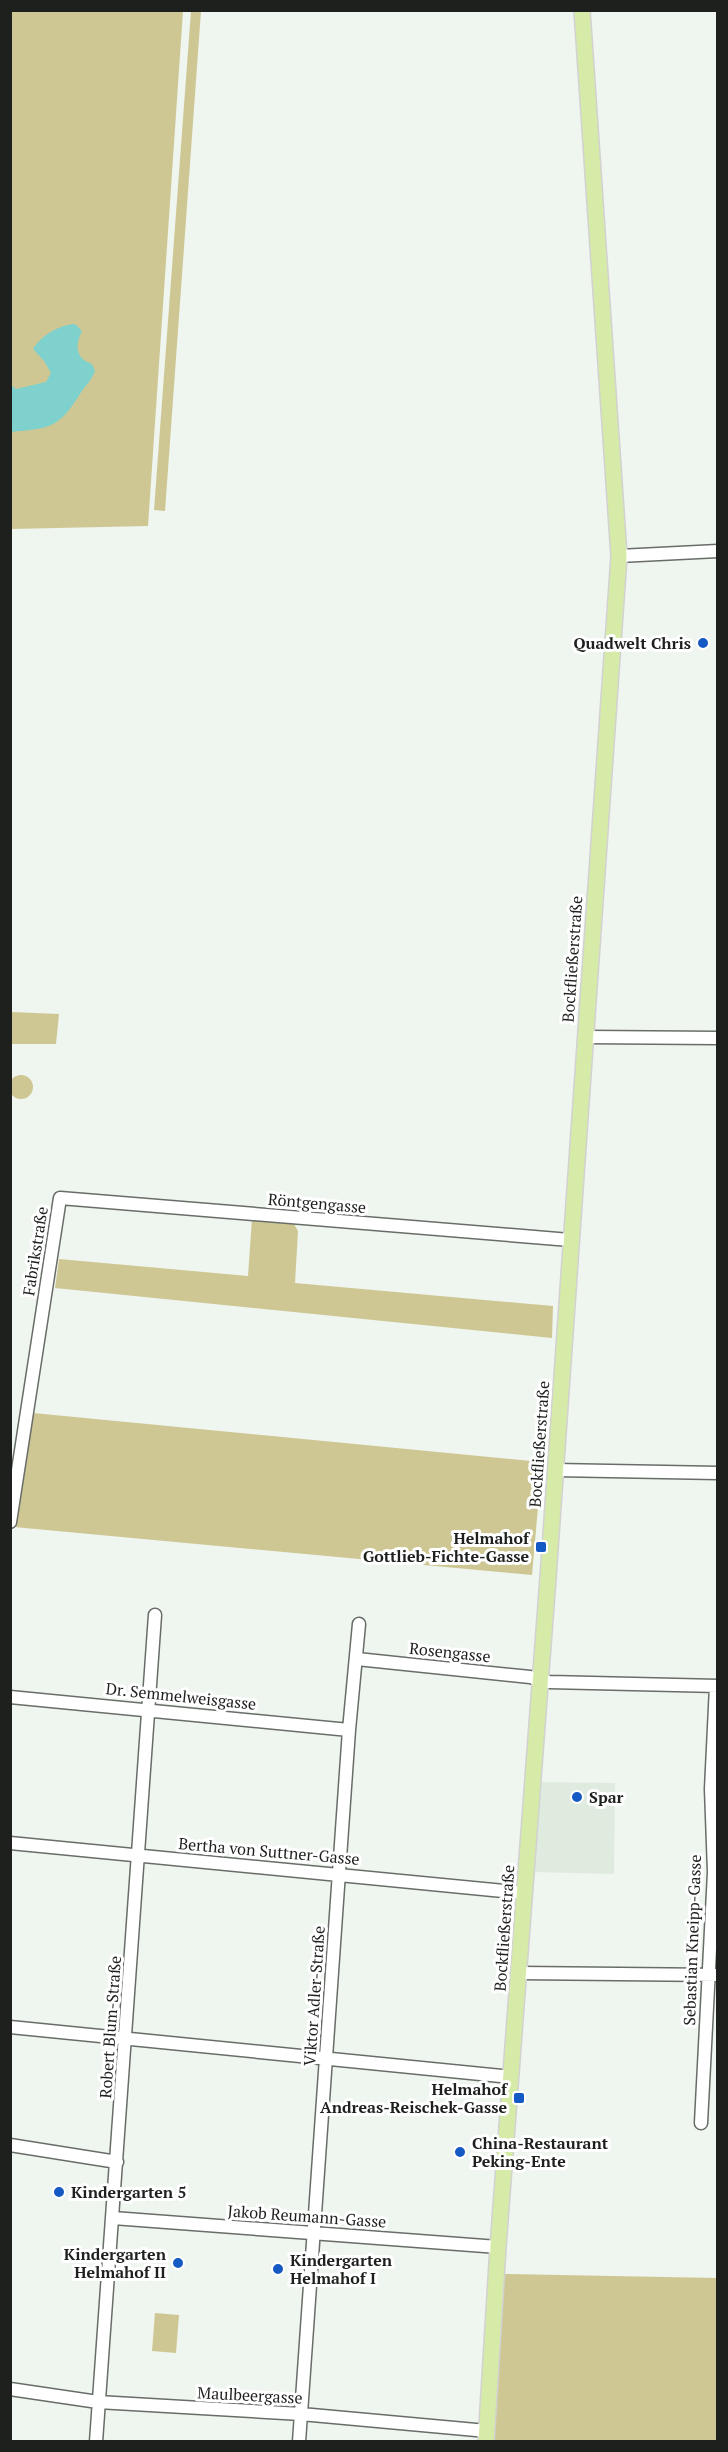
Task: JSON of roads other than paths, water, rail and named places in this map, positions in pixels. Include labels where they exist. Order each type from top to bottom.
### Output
[{"type":"main road","name":"Bockfließerstraße","points":[[487,2436],[498,2247],[619,556],[582,10]]},
{"type":"street","points":[[619,556],[717,551]]},
{"type":"street","points":[[585,1037],[717,1038]]},
{"type":"street","name":"Röntgengasse","points":[[60,1198],[570,1240]]},
{"type":"street","name":"Fabrikstraße","points":[[10,1522],[60,1198]]},
{"type":"street","points":[[555,1470],[717,1473]]},
{"type":"street","name":"Robert Blum-Straße","points":[[96,2442],[155,1614]]},
{"type":"street","name":"Viktor Adler-Straße","points":[[299,2442],[349,1730],[359,1624]]},
{"type":"street","name":"Rosengasse","points":[[357,1659],[549,1682],[717,1686]]},
{"type":"street","name":"Sebastian Kneipp-Gasse","points":[[701,2123],[713,1975],[714,1872],[711,1789],[717,1686]]},
{"type":"street","name":"Dr. Semmelweisgasse","points":[[10,1697],[349,1730]]},
{"type":"street","name":"Bertha von Suttner-Gasse","points":[[10,1843],[524,1893]]},
{"type":"street","points":[[519,1973],[713,1975]]},
{"type":"street","points":[[10,2027],[511,2077]]},
{"type":"street","points":[[10,2145],[117,2162]]},
{"type":"street","name":"Jakob Reumann-Gasse","points":[[112,2218],[498,2247]]},
{"type":"street","name":"Maulbeergasse","points":[[10,2389],[98,2403],[301,2414],[487,2436]]},
{"type":"water","points":[[75,324],[82,331],[78,341],[78,350],[82,358],[92,364],[95,371],[92,377],[72,406],[52,425],[11,432],[11,385],[16,389],[46,382],[51,373],[33,349],[51,332],[63,326]]},
{"type":"place","name":"Quadwelt Chris","points":[[703,643]]},
{"type":"place","name":"Helmahof Gottlieb-Fichte-Gasse","points":[[541,1547]]},
{"type":"place","name":"Spar","points":[[577,1797]]},
{"type":"place","name":"Helmahof Andreas-Reischek-Gasse","points":[[519,2098]]},
{"type":"place","name":"China-Restaurant Peking-Ente","points":[[460,2152]]},
{"type":"place","name":"Kindergarten 5","points":[[59,2192]]},
{"type":"place","name":"Kindergarten Helmahof II","points":[[178,2263]]},
{"type":"place","name":"Kindergarten Helmahof I","points":[[278,2269]]}]
